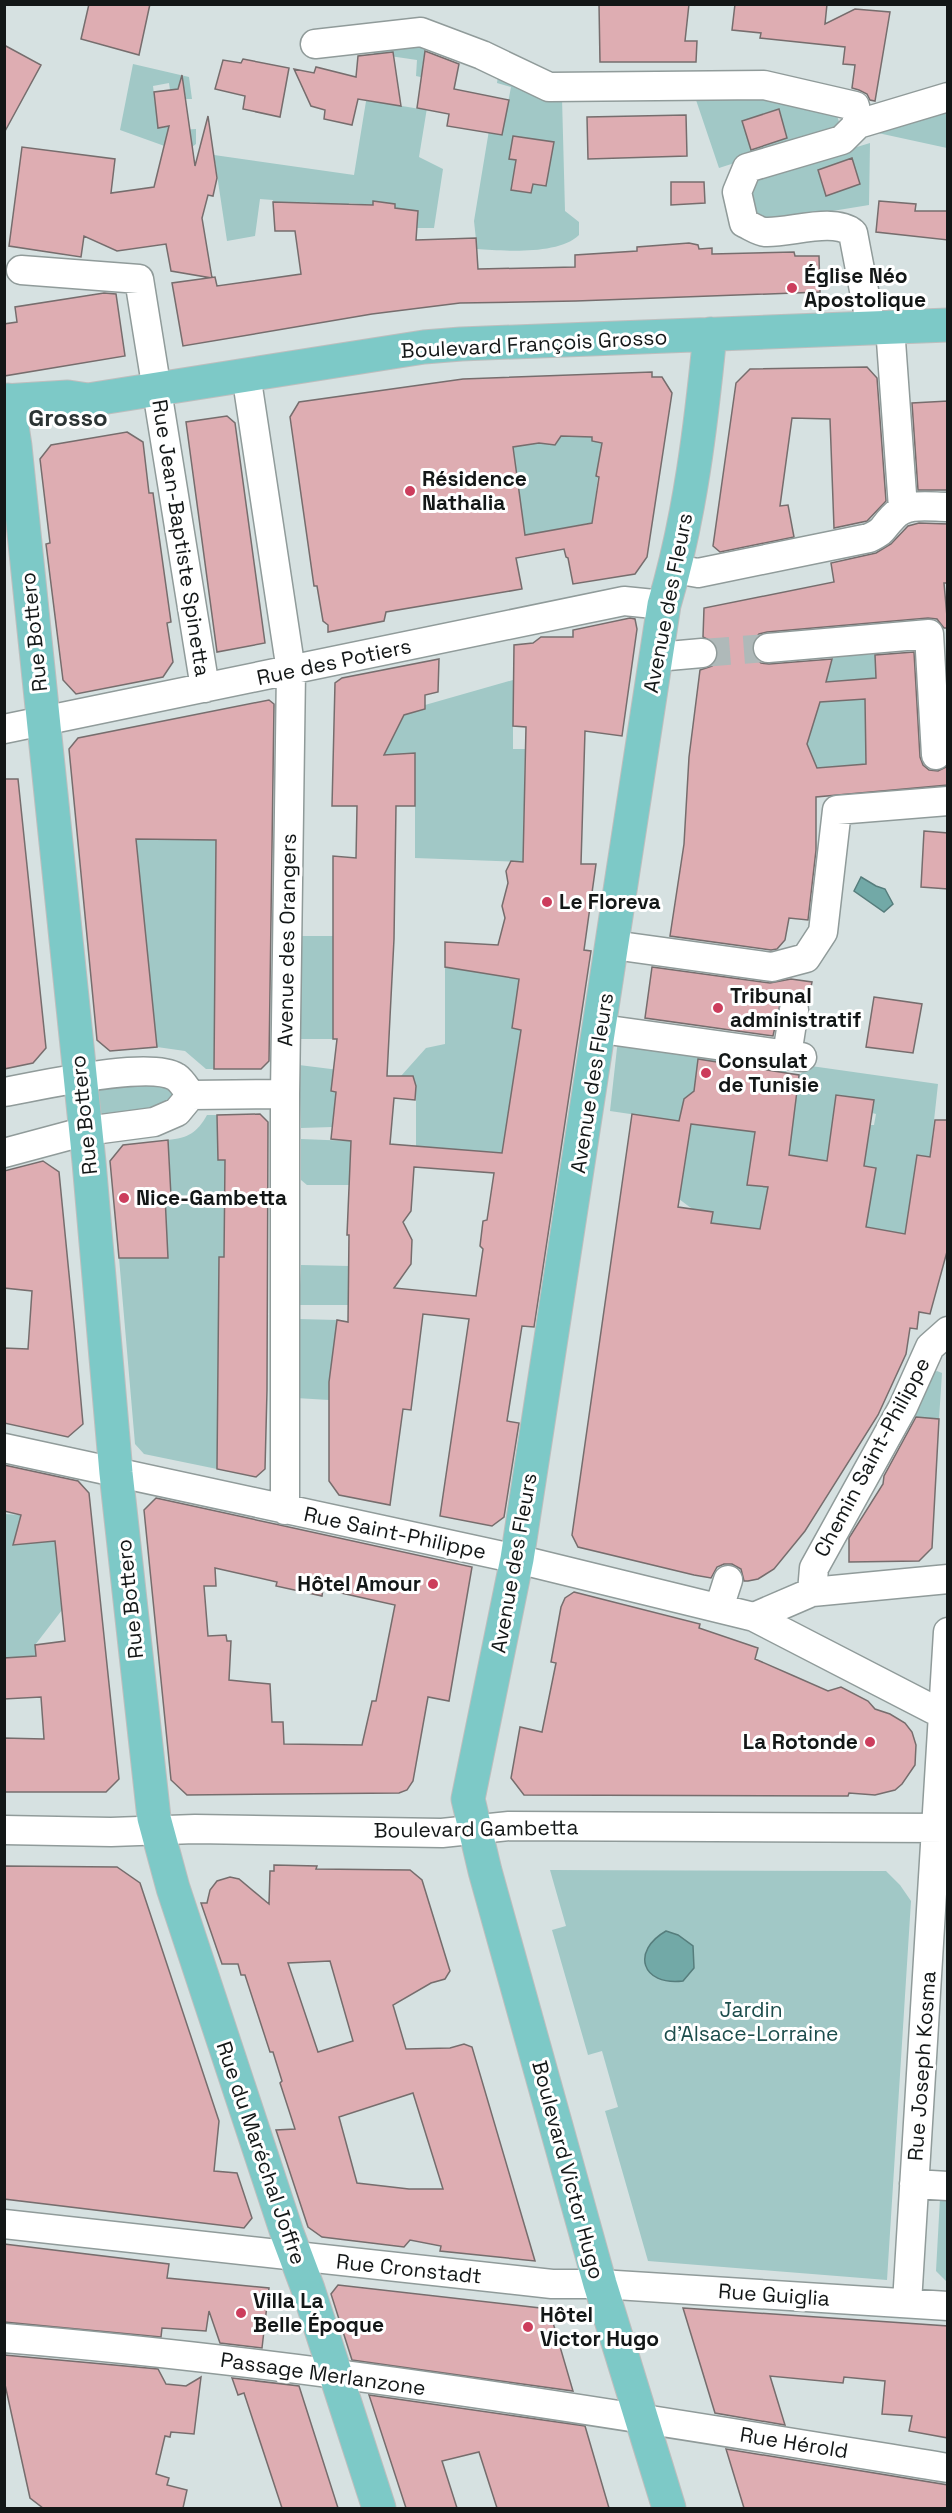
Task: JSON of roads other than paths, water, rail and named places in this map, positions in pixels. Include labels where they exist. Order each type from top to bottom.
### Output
[{"type":"main road","name":"Boulevard François Grosso","points":[[7,415],[68,397],[88,400],[246,374],[461,344],[948,325]]},
{"type":"main road","name":"Avenue des Fleurs","points":[[475,1830],[468,1799],[518,1559],[601,1029],[664,605],[681,544],[710,334]]},
{"type":"main road","name":"Rue Bottero","points":[[7,415],[81,1079],[116,1473],[150,1790],[158,1830]]},
{"type":"main road","name":"Rue du Maréchal Joffre","points":[[158,1830],[172,1888],[295,2256],[337,2374],[379,2508]]},
{"type":"main road","name":"Boulevard Victor Hugo","points":[[475,1830],[600,2284],[669,2508]]},
{"type":"street","points":[[315,44],[421,32],[482,55],[549,87],[764,85],[855,106],[858,124]]},
{"type":"street","points":[[903,508],[880,327],[856,242],[850,231],[833,226],[763,232],[744,223],[736,192],[747,168],[842,140],[858,124],[948,97]]},
{"type":"street","name":"Rue Jean-Baptiste Spinetta","points":[[21,270],[139,279],[205,688]]},
{"type":"street","name":"Avenue des Orangers","points":[[246,374],[291,671],[285,1094],[285,1510]]},
{"type":"street","points":[[675,569],[698,573],[869,538],[883,532],[892,517],[903,508],[948,507]]},
{"type":"street","name":"Rue des Potiers","points":[[4,729],[624,601],[664,605]]},
{"type":"street","points":[[768,648],[929,634],[936,755]]},
{"type":"street","points":[[657,657],[702,653]]},
{"type":"street","points":[[613,945],[772,967],[806,958],[823,932],[837,810],[948,801]]},
{"type":"street","points":[[601,1029],[795,1056],[794,1010]]},
{"type":"street","points":[[4,1092],[151,1070],[176,1077],[191,1095]]},
{"type":"street","points":[[4,1153],[86,1131],[154,1122],[177,1112],[191,1095],[285,1094]]},
{"type":"street","name":"Chemin Saint-Philippe","points":[[812,1592],[814,1568],[903,1407],[930,1347],[948,1331]]},
{"type":"street","name":"Rue Saint-Philippe","points":[[4,1448],[518,1559],[754,1617],[942,1714]]},
{"type":"street","points":[[754,1617],[812,1592],[948,1579]]},
{"type":"street","points":[[719,1608],[728,1580]]},
{"type":"street","name":"Rue Joseph Kosma","points":[[907,2303],[942,1828],[942,1714],[948,1632]]},
{"type":"street","name":"Boulevard Gambetta","points":[[4,1830],[442,1833],[509,1826],[942,1828]]},
{"type":"street","points":[[914,2184],[948,2186]]},
{"type":"street","name":"Rue Cronstadt","points":[[4,2224],[552,2284],[600,2284]]},
{"type":"street","name":"Rue Guiglia","points":[[600,2284],[948,2306]]},
{"type":"street","name":"Passage Merlanzone","points":[[4,2338],[141,2350],[337,2374],[641,2418]]},
{"type":"street","name":"Rue Hérold","points":[[641,2418],[948,2468]]},
{"type":"tunnel","points":[[702,653],[768,648]]},
{"type":"place","name":"Église Néo Apostolique","points":[[792,288]]},
{"type":"place","name":"Résidence Nathalia","points":[[410,491]]},
{"type":"place","name":"Le Floreva","points":[[547,902]]},
{"type":"place","name":"Tribunal administratif","points":[[718,1008]]},
{"type":"place","name":"Consulat de Tunisie","points":[[706,1073]]},
{"type":"place","name":"Nice-Gambetta","points":[[124,1198]]},
{"type":"place","name":"Hôtel Amour","points":[[433,1584]]},
{"type":"place","name":"La Rotonde","points":[[870,1742]]},
{"type":"place","name":"Villa La Belle Époque","points":[[241,2313]]},
{"type":"place","name":"Hôtel Victor Hugo","points":[[528,2327]]},
{"type":"district","name":"Grosso","points":[[68,418]]},
{"type":"park label","name":"Jardin d'Alsace-Lorraine","points":[[751,2022]]}]
